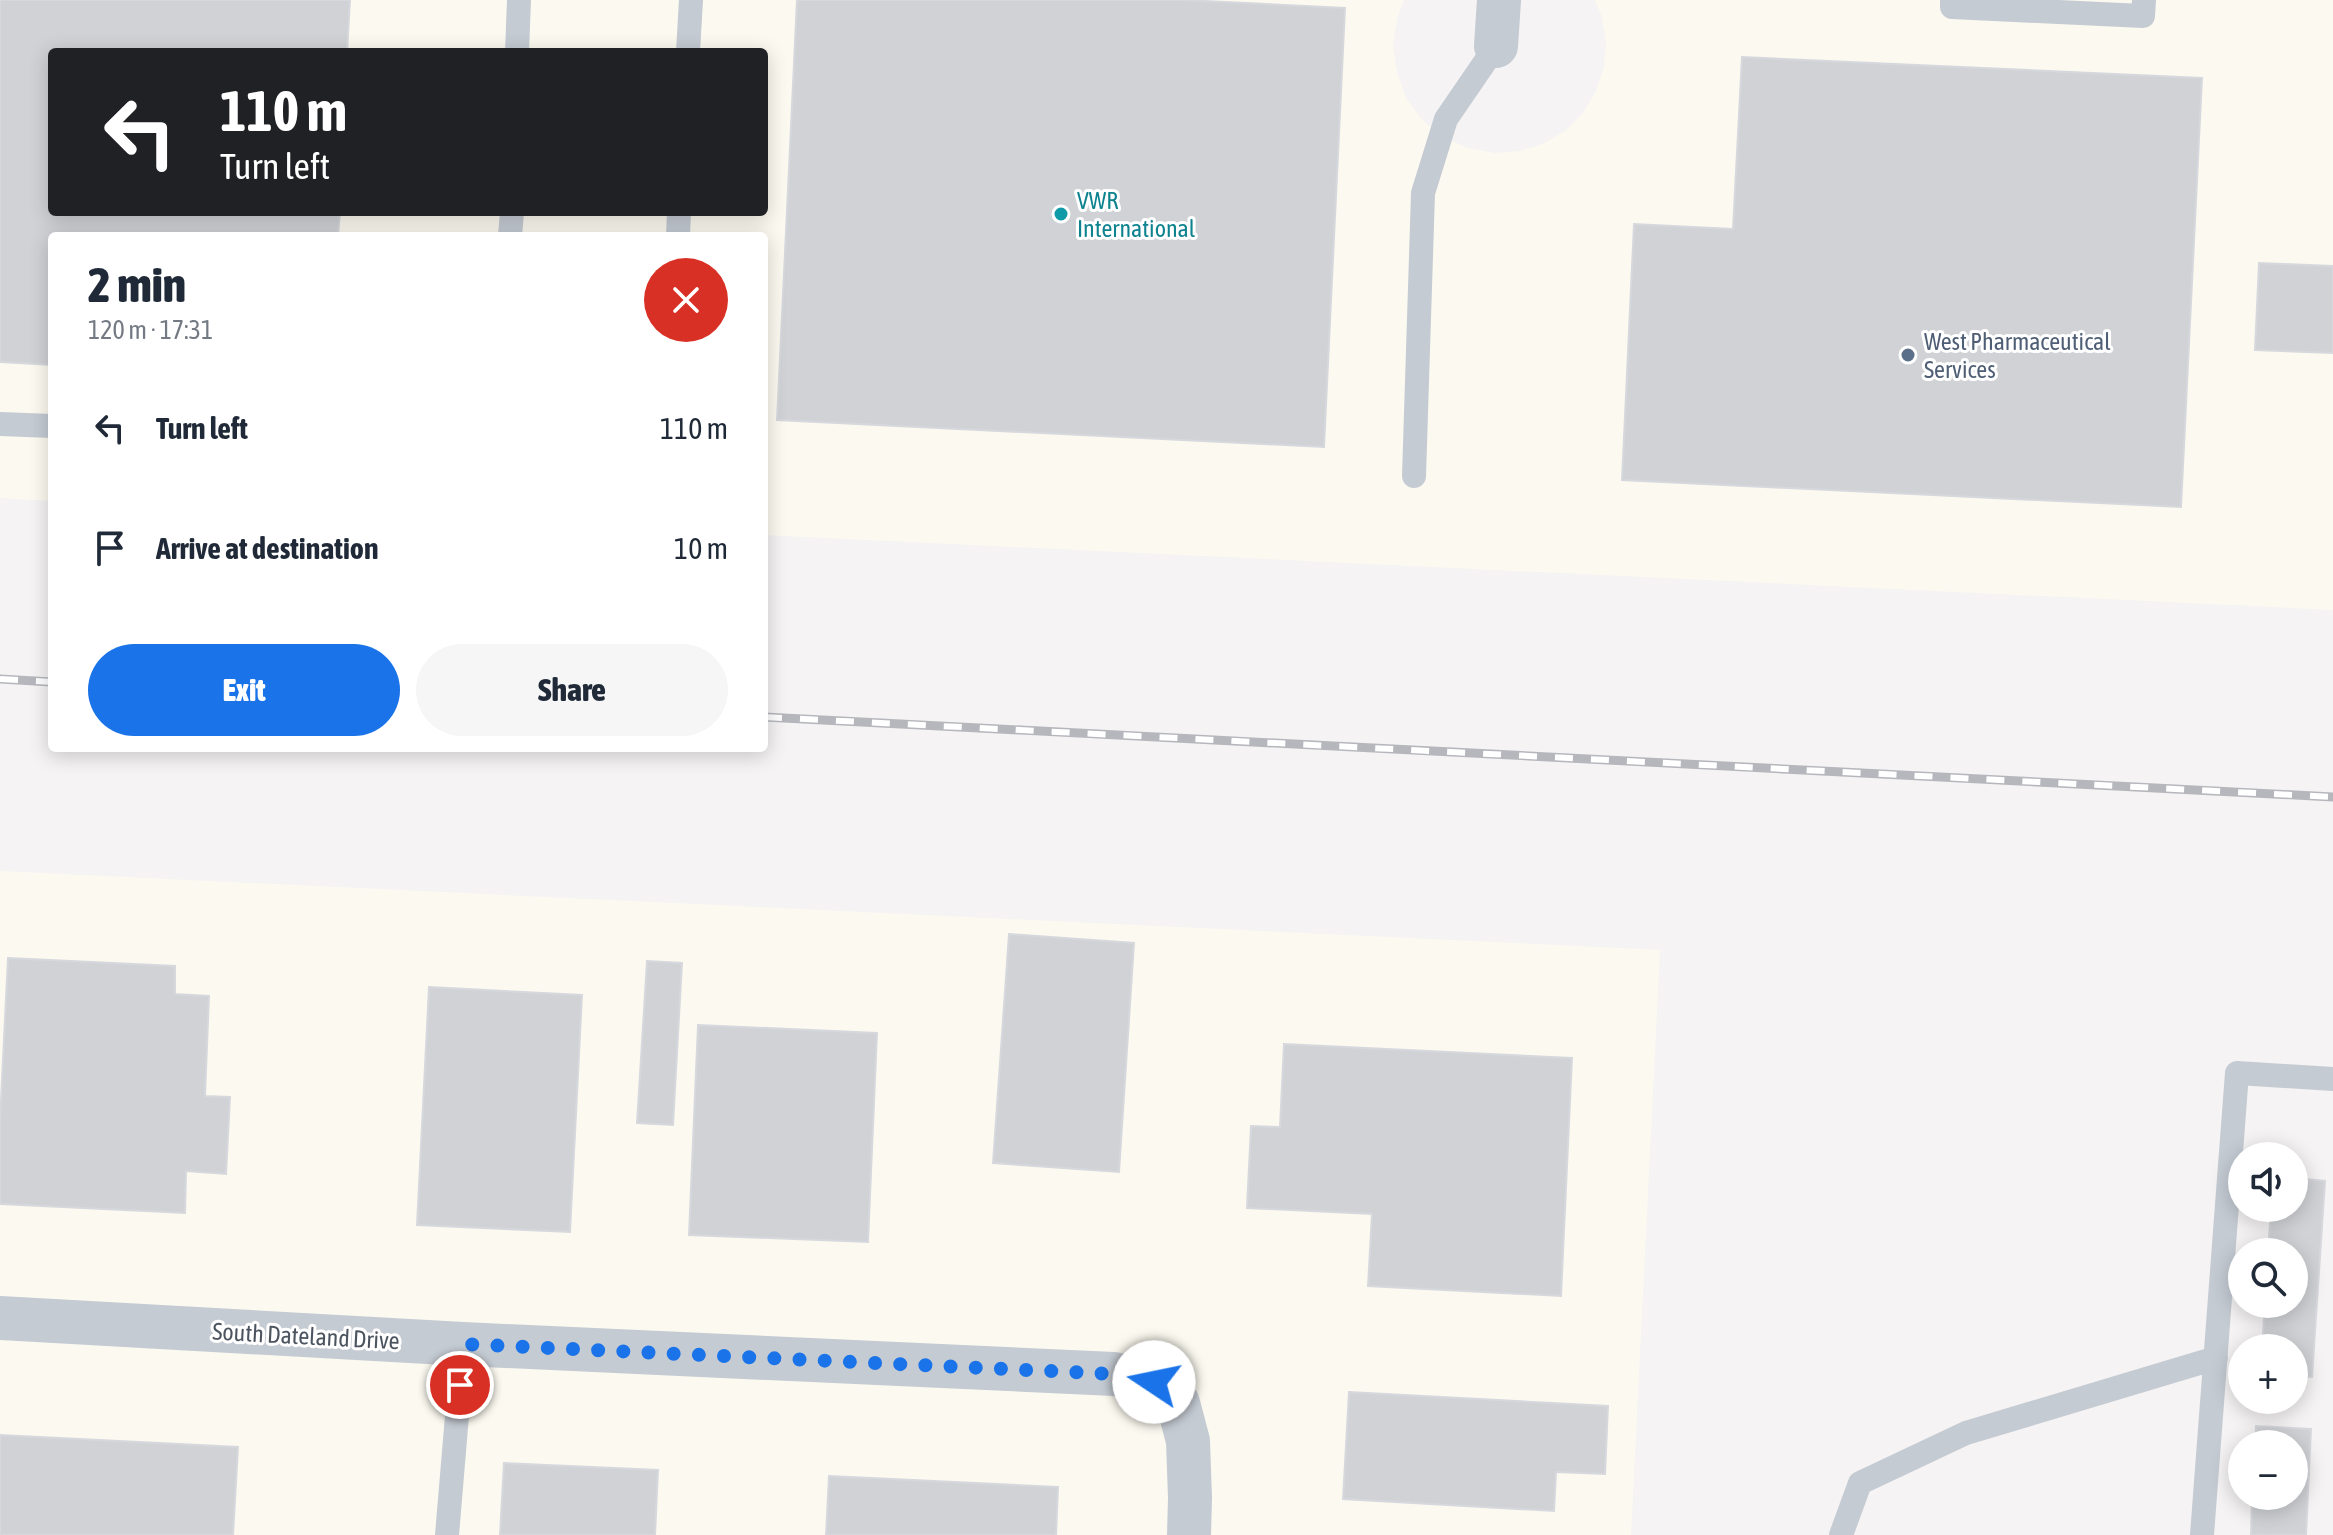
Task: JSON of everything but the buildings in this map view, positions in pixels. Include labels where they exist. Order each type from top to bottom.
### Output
[{"type":"street","points":[[1496,46],[1499,0]]},
{"type":"street","name":"South Dateland Drive","points":[[0,1318],[463,1344],[1114,1374],[1154,1382],[1178,1403],[1188,1441],[1189,1535]]},
{"type":"lane","points":[[517,48],[519,0]]},
{"type":"lane","points":[[688,48],[691,0]]},
{"type":"lane","points":[[1952,0],[1952,7],[2143,16],[2144,0]]},
{"type":"lane","points":[[1414,476],[1423,193],[1446,119],[1496,46]]},
{"type":"lane","points":[[0,424],[48,426]]},
{"type":"lane","points":[[2202,1535],[2237,1073],[2333,1079]]},
{"type":"lane","points":[[447,1535],[463,1344]]},
{"type":"lane","points":[[1841,1535],[1860,1483],[1966,1433],[2216,1358]]},
{"type":"shaded area","points":[[0,0],[1404,0],[1393,46],[1397,72],[1406,98],[1422,120],[1443,137],[1468,148],[1494,153],[1520,151],[1543,144],[1565,131],[1583,113],[1596,91],[1604,67],[1606,42],[1602,17],[1595,0],[2333,0],[2333,610],[768,535],[768,232],[48,232],[48,501],[0,498]]},
{"type":"shaded area","points":[[0,871],[1660,950],[1631,1535],[0,1535]]},
{"type":"railway","points":[[0,679],[48,682]]},
{"type":"railway","points":[[768,717],[2333,797]]},
{"type":"place","name":"VWR International","points":[[1061,214]]},
{"type":"place","name":"West Pharmaceutical Services","points":[[1908,355]]},
{"type":"route","points":[[460,1385],[463,1344],[1114,1374],[1154,1382]]}]
